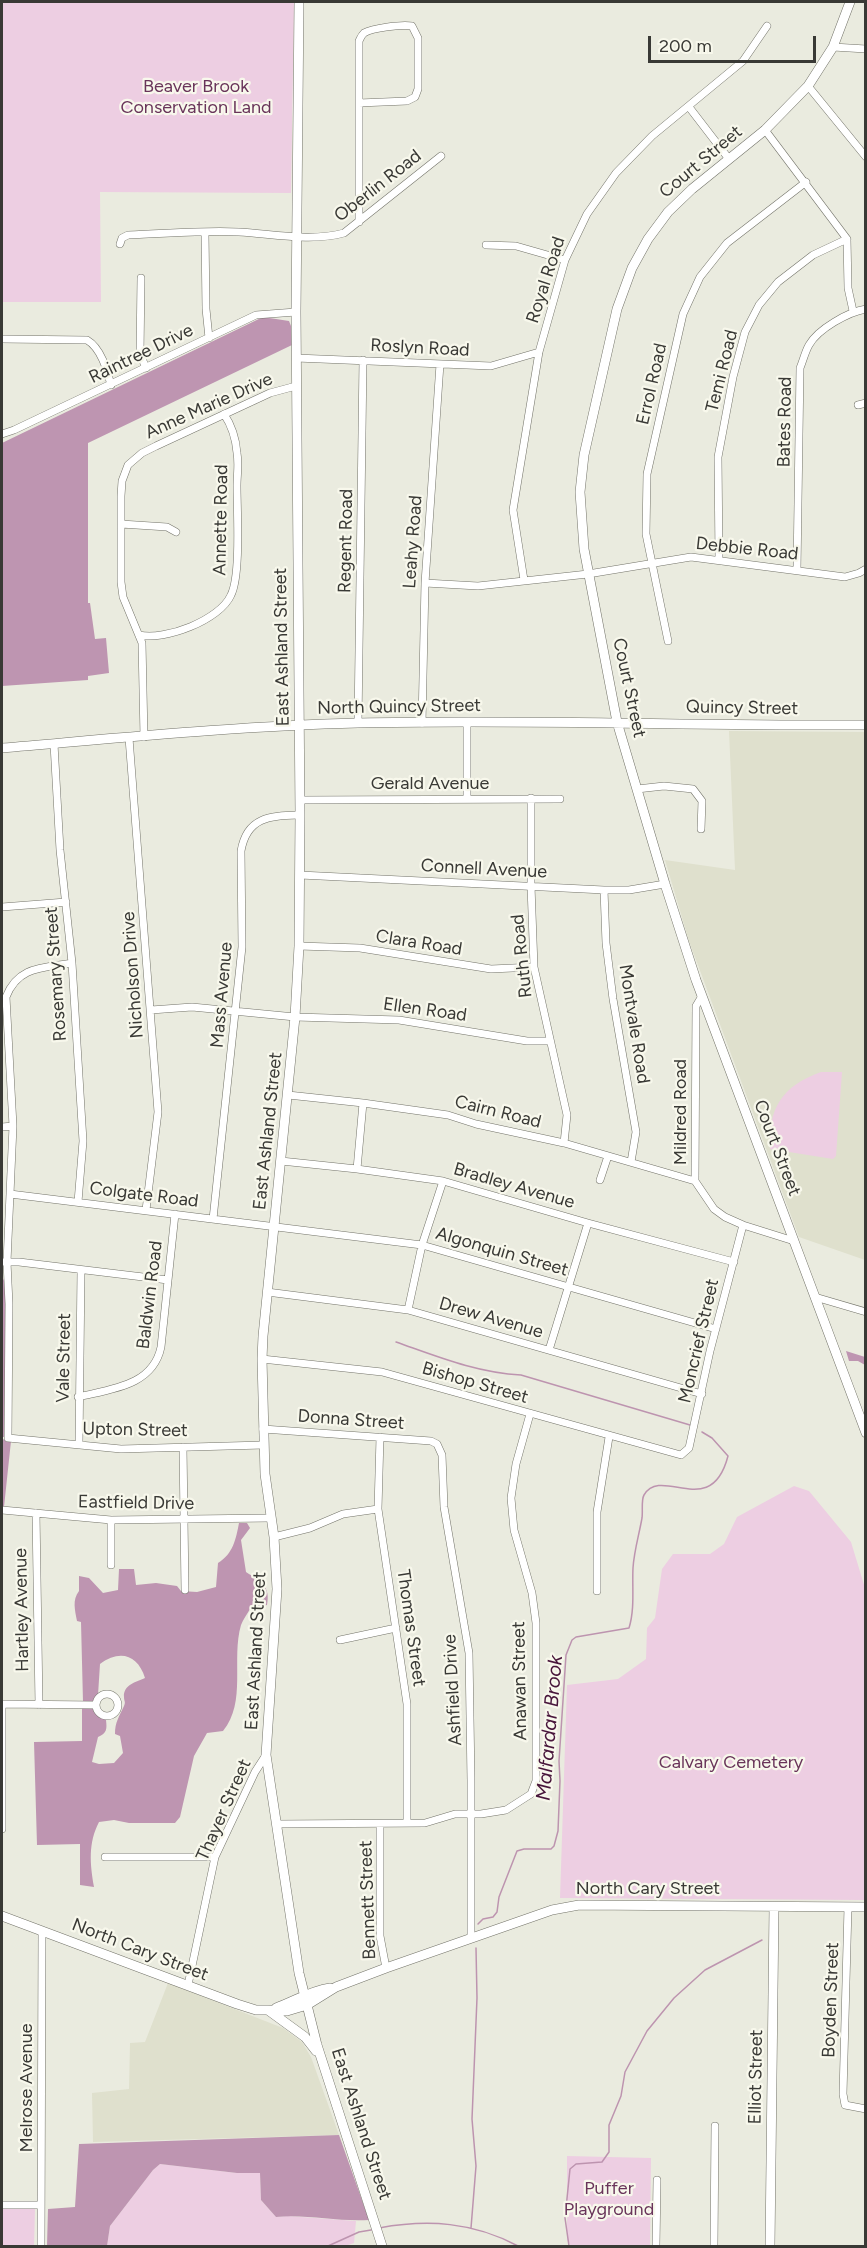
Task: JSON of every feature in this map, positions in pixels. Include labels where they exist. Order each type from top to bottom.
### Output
[{"type":"main road","name":"East Ashland Street","points":[[299,2],[296,236],[299,946],[295,1017],[262,1359],[263,1445],[274,1537],[277,1589],[266,1755],[299,1973],[323,2063],[381,2242]]},
{"type":"main road","name":"Court Street","points":[[850,2],[833,47],[808,86],[765,130],[692,189],[668,212],[648,239],[623,289],[584,455],[580,492],[581,525],[588,574],[617,722],[665,884],[702,996],[866,1433]]},
{"type":"main road","name":"North Quincy Street","points":[[2,748],[299,725],[617,722]]},
{"type":"main road","name":"Quincy Street","points":[[617,722],[866,725]]},
{"type":"main road","name":"North Cary Street","points":[[268,2010],[292,2002],[304,1994],[336,1987],[552,1910],[579,1905],[866,1907]]},
{"type":"main road","name":"Elliot Street","points":[[770,2247],[774,1907]]},
{"type":"main road","name":"North Cary Street","points":[[2,1918],[256,2010],[287,2011],[307,2005],[336,1987]]},
{"type":"main road","points":[[268,2010],[305,2037],[323,2063]]},
{"type":"street","points":[[359,104],[407,101],[415,97],[418,38],[412,26],[403,25],[368,31],[359,41],[359,104],[359,222]]},
{"type":"street","name":"Royal Road","points":[[524,580],[513,510],[539,352],[565,260],[587,214],[616,173],[652,136],[743,61],[767,26]]},
{"type":"street","points":[[833,47],[866,49]]},
{"type":"street","points":[[808,86],[866,157]]},
{"type":"street","points":[[689,107],[729,159]]},
{"type":"street","points":[[765,130],[847,239],[848,288],[853,311]]},
{"type":"street","name":"Oberlin Road","points":[[120,244],[122,238],[128,235],[237,232],[296,236],[344,234],[441,156]]},
{"type":"street","name":"Errol Road","points":[[668,641],[646,534],[647,474],[683,315],[700,277],[727,243],[806,182]]},
{"type":"street","points":[[205,233],[206,309],[209,338]]},
{"type":"street","name":"Temi Road","points":[[719,560],[718,457],[733,377],[745,332],[759,304],[778,282],[813,255],[847,239]]},
{"type":"street","points":[[486,245],[516,246],[565,260]]},
{"type":"street","points":[[141,278],[140,354],[146,368]]},
{"type":"street","name":"Bates Road","points":[[797,570],[800,368],[808,346],[817,335],[853,311],[866,309]]},
{"type":"street","name":"Raintree Drive","points":[[2,434],[256,315],[296,312]]},
{"type":"street","points":[[2,339],[87,340],[94,344],[100,354],[111,384]]},
{"type":"street","name":"Roslyn Road","points":[[296,358],[490,366],[539,352]]},
{"type":"street","name":"Regent Road","points":[[358,723],[363,360]]},
{"type":"street","name":"Leahy Road","points":[[422,723],[425,583],[440,364]]},
{"type":"street","name":"Anne Marie Drive","points":[[144,737],[143,651],[139,635],[123,597],[122,480],[129,465],[142,453],[270,393],[297,387]]},
{"type":"street","name":"Annette Road","points":[[139,635],[156,636],[198,623],[213,616],[225,606],[232,595],[236,570],[238,456],[234,435],[224,414]]},
{"type":"street","points":[[121,524],[167,527],[176,532]]},
{"type":"street","name":"Debbie Road","points":[[425,583],[478,586],[588,574],[691,557],[845,577],[866,569]]},
{"type":"street","points":[[467,722],[467,799]]},
{"type":"street","name":"Nicholson Drive","points":[[129,738],[158,1112],[146,1210]]},
{"type":"street","name":"Rosemary Street","points":[[54,744],[60,850],[72,963],[83,1141],[78,1202]]},
{"type":"street","points":[[637,789],[664,786],[693,789],[702,801],[701,829]]},
{"type":"street","name":"Ruth Road","points":[[531,798],[534,967],[567,1115],[564,1143]]},
{"type":"street","name":"Gerald Avenue","points":[[300,800],[560,799]]},
{"type":"street","name":"Mass Avenue","points":[[213,1219],[242,947],[241,850],[252,826],[260,820],[277,815],[300,815]]},
{"type":"street","name":"Connell Avenue","points":[[300,875],[604,890],[629,890],[665,884]]},
{"type":"street","name":"Montvale Road","points":[[604,890],[606,943],[613,999],[636,1132],[631,1162]]},
{"type":"street","points":[[2,906],[66,902]]},
{"type":"street","name":"Clara Road","points":[[299,946],[360,948],[491,969],[534,967]]},
{"type":"street","points":[[72,963],[26,971],[11,985],[6,998],[13,1126],[4,1262],[168,1280]]},
{"type":"street","name":"Mildred Road","points":[[702,996],[696,1006],[697,1157],[695,1181],[714,1209],[732,1221],[794,1241]]},
{"type":"street","name":"Ellen Road","points":[[151,1010],[192,1007],[295,1017],[399,1020],[527,1041],[550,1041]]},
{"type":"street","name":"Cairn Road","points":[[288,1095],[363,1102],[448,1115],[476,1124],[564,1143],[695,1181]]},
{"type":"street","points":[[357,1169],[363,1102]]},
{"type":"street","points":[[2,1127],[13,1126]]},
{"type":"street","points":[[600,1180],[608,1156]]},
{"type":"street","name":"Bradley Avenue","points":[[281,1161],[442,1181],[734,1262]]},
{"type":"street","points":[[408,1310],[422,1245],[442,1181]]},
{"type":"street","name":"Colgate Road","points":[[10,1194],[274,1226]]},
{"type":"street","name":"Baldwin Road","points":[[78,1398],[130,1383],[146,1375],[155,1365],[161,1347],[175,1214]]},
{"type":"street","points":[[549,1350],[588,1223]]},
{"type":"street","name":"Moncrief Street","points":[[675,1455],[681,1455],[689,1448],[716,1329],[744,1225]]},
{"type":"street","name":"Algonquin Street","points":[[274,1226],[422,1245],[716,1329]]},
{"type":"street","name":"Upton Street","points":[[4,1262],[9,1304],[8,1438],[121,1449],[263,1445]]},
{"type":"street","name":"Vale Street","points":[[79,1445],[81,1271]]},
{"type":"street","name":"Drew Avenue","points":[[267,1292],[408,1310],[702,1394]]},
{"type":"street","points":[[815,1297],[866,1312]]},
{"type":"street","name":"Bishop Street","points":[[262,1359],[382,1372],[675,1455]]},
{"type":"street","name":"Anawan Street","points":[[380,1825],[425,1823],[456,1814],[481,1814],[506,1810],[531,1794],[536,1781],[536,1623],[532,1593],[514,1530],[511,1498],[516,1464],[530,1414]]},
{"type":"street","name":"Donna Street","points":[[263,1429],[431,1441],[437,1444]]},
{"type":"street","name":"Thomas Street","points":[[380,1437],[378,1509],[407,1704],[407,1823]]},
{"type":"street","points":[[597,1592],[597,1512],[609,1437]]},
{"type":"street","name":"Ashfield Drive","points":[[437,1444],[442,1455],[444,1507],[469,1653],[471,1938]]},
{"type":"street","points":[[183,1447],[185,1590]]},
{"type":"street","points":[[274,1537],[310,1528],[343,1514],[378,1509]]},
{"type":"street","name":"Eastfield Drive","points":[[2,1510],[111,1520],[270,1518]]},
{"type":"street","name":"Hartley Avenue","points":[[36,1513],[39,1705]]},
{"type":"street","points":[[111,1520],[111,1565]]},
{"type":"street","points":[[340,1640],[396,1628]]},
{"type":"street","points":[[2,1829],[2,1704],[96,1705]]},
{"type":"street","name":"Thayer Street","points":[[188,1985],[215,1857],[255,1772],[266,1755]]},
{"type":"street","name":"Bennett Street","points":[[277,1824],[380,1825],[380,1936],[386,1968]]},
{"type":"street","points":[[105,1857],[215,1857]]},
{"type":"street","name":"Boyden Street","points":[[849,1907],[843,2094],[845,2105],[866,2109]]},
{"type":"street","name":"Melrose Avenue","points":[[41,2246],[42,1931]]},
{"type":"street","points":[[714,2247],[715,2126]]},
{"type":"street","points":[[656,2247],[657,2180]]},
{"type":"street","points":[[2,2205],[41,2205]]},
{"type":"shaded area","points":[[263,317],[289,321],[292,345],[88,443],[88,603],[90,603],[95,639],[106,638],[109,673],[88,676],[88,680],[2,686],[2,443]]},
{"type":"shaded area","points":[[729,731],[865,732],[865,1260],[799,1237],[689,941],[665,860],[735,870]]},
{"type":"shaded area","points":[[5,1276],[5,1437],[2,1437],[2,1283]]},
{"type":"shaded area","points":[[846,1351],[865,1357],[865,1365],[858,1361],[849,1361]]},
{"type":"shaded area","points":[[2,1439],[11,1441],[4,1507],[2,1506]]},
{"type":"shaded area","points":[[239,1523],[247,1523],[250,1528],[241,1540],[246,1572],[263,1585],[268,1598],[267,1605],[250,1609],[241,1625],[237,1652],[237,1694],[230,1720],[223,1731],[207,1733],[194,1756],[180,1817],[175,1823],[129,1823],[114,1820],[99,1822],[93,1838],[91,1854],[94,1887],[80,1885],[80,1844],[37,1845],[34,1742],[82,1741],[82,1707],[92,1708],[106,1720],[106,1730],[98,1737],[92,1762],[114,1763],[123,1753],[120,1736],[115,1734],[125,1703],[124,1693],[131,1684],[145,1678],[138,1664],[127,1657],[107,1659],[100,1664],[98,1695],[94,1701],[83,1702],[81,1622],[77,1621],[75,1605],[75,1598],[79,1591],[79,1576],[89,1578],[103,1593],[118,1590],[119,1569],[134,1569],[136,1585],[156,1583],[177,1586],[181,1591],[197,1592],[216,1587],[218,1563],[230,1551]]},
{"type":"shaded area","points":[[168,1983],[283,2028],[302,2042],[311,2057],[339,2135],[93,2142],[92,2093],[129,2089],[130,2043],[145,2042]]},
{"type":"shaded area","points":[[339,2135],[369,2220],[276,2217],[261,2200],[260,2173],[237,2173],[160,2164],[110,2226],[107,2246],[47,2246],[48,2209],[75,2207],[79,2144]]},
{"type":"green space","name":"Beaver Brook Conservation Land","points":[[2,2],[294,2],[291,193],[100,192],[101,302],[2,302]]},
{"type":"green space","points":[[821,1072],[842,1072],[836,1156],[833,1159],[770,1149],[772,1122],[780,1100],[796,1084]]},
{"type":"green space","name":"Calvary Cemetery","points":[[794,1486],[809,1491],[851,1542],[865,1588],[865,1900],[560,1898],[567,1685],[618,1679],[646,1659],[647,1628],[655,1618],[662,1569],[673,1554],[710,1554],[724,1544],[737,1517]]},
{"type":"green space","name":"Puffer Playground","points":[[567,2156],[651,2158],[650,2246],[571,2246],[567,2240]]},
{"type":"green space","points":[[160,2164],[237,2173],[260,2173],[261,2200],[276,2217],[356,2221],[354,2243],[345,2246],[107,2246],[110,2226]]},
{"type":"green space","points":[[2,2208],[35,2208],[34,2246],[2,2246]]},
{"type":"waterway","name":"Malfardar Brook","points":[[396,1342],[457,1363],[489,1371],[521,1375],[690,1425]]},
{"type":"waterway","name":"Malfardar Brook","points":[[478,1924],[483,1919],[493,1917],[497,1912],[499,1897],[517,1851],[551,1849],[554,1846],[558,1831],[559,1761],[566,1655],[572,1640],[576,1637],[629,1628],[633,1606],[635,1549],[642,1518],[644,1495],[652,1487],[662,1485],[686,1489],[699,1489],[710,1485],[720,1475],[728,1456],[712,1438],[702,1432]]},
{"type":"waterway","points":[[569,2246],[565,2218],[570,2169],[576,2164],[602,2162],[609,2152],[609,2125],[621,2096],[625,2072],[647,2031],[674,1998],[705,1970],[762,1940]]},
{"type":"waterway","name":"Malfardar Brook","points":[[471,2228],[476,2166],[472,2119],[477,1998],[476,1948]]},
{"type":"waterway","points":[[379,2228],[433,2223],[467,2227],[518,2246]]},
{"type":"waterway","points":[[328,2246],[359,2232],[371,2230]]}]
